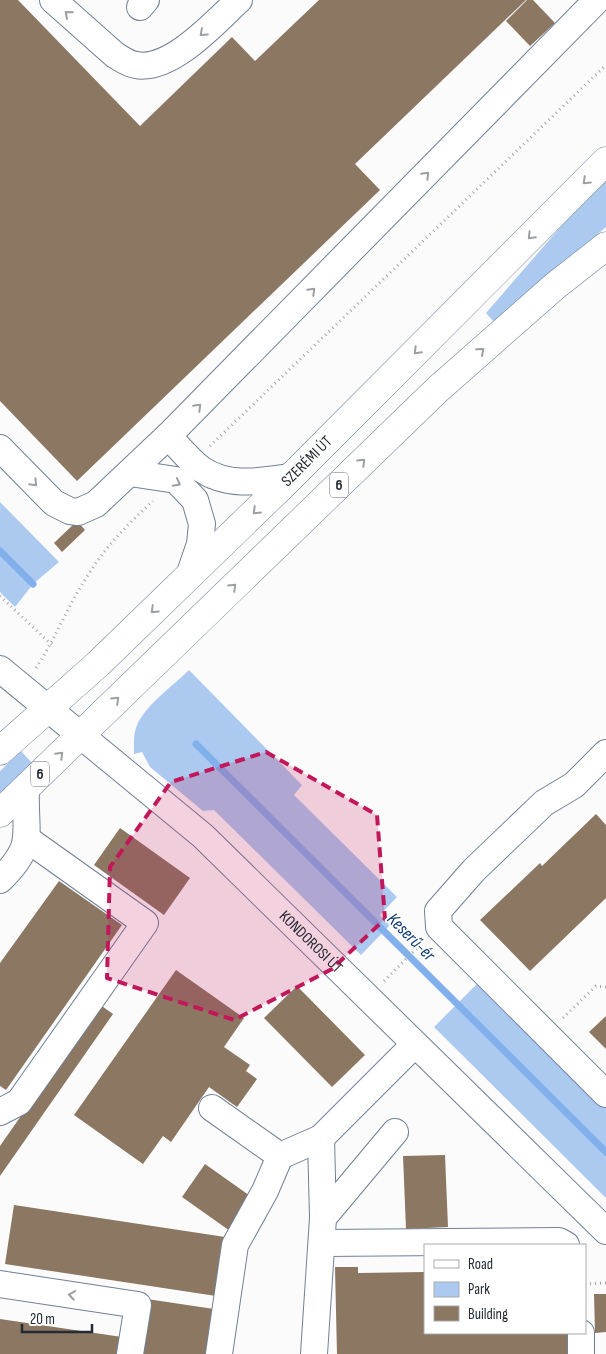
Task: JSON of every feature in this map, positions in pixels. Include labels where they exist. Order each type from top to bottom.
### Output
[{"type":"main road","name":"SZERÉMI ÚT","points":[[0,751],[98,664],[291,477],[606,161]]},
{"type":"main road","name":"6","points":[[0,813],[438,389],[555,286],[606,246]]},
{"type":"street","points":[[53,0],[115,55],[126,62],[144,66],[163,60],[183,49],[239,0]]},
{"type":"street","points":[[0,448],[54,503],[70,511],[86,510],[96,504],[168,436],[597,0]]},
{"type":"street","points":[[168,436],[185,471],[202,524],[200,544],[189,576]]},
{"type":"street","points":[[130,473],[202,470],[224,479],[247,483],[291,477]]},
{"type":"street","name":"KONDOROSI ÚT","points":[[0,669],[203,836],[414,1045],[606,1231]]},
{"type":"street","points":[[523,848],[557,815],[574,786],[606,753]]},
{"type":"street","points":[[574,786],[544,803],[474,870],[438,910],[439,927],[606,1094]]},
{"type":"street","points":[[0,880],[22,856],[28,839],[26,788]]},
{"type":"street","points":[[0,1112],[19,1102],[145,923],[28,839]]},
{"type":"street","points":[[219,1354],[235,1245],[265,1191],[280,1156],[321,1138],[414,1045]]},
{"type":"street","points":[[212,1108],[280,1156]]},
{"type":"street","points":[[322,1230],[395,1132]]},
{"type":"street","points":[[314,1354],[322,1230],[321,1138]]},
{"type":"street","points":[[322,1230],[558,1241],[564,1244]]},
{"type":"street","points":[[0,1284],[138,1305],[130,1354]]},
{"type":"street","points":[[581,1334],[581,1354]]},
{"type":"path","points":[[33,672],[52,645],[87,576],[118,534],[606,65]]},
{"type":"path","points":[[0,596],[52,645]]},
{"type":"path","points":[[386,979],[439,927]]},
{"type":"path","points":[[546,1034],[596,986],[606,987]]},
{"type":"path","points":[[586,1284],[606,1283]]},
{"type":"highlighted area","points":[[266,752],[377,815],[385,919],[332,969],[234,1020],[107,978],[110,867],[171,782]]},
{"type":"green space","points":[[606,179],[606,227],[494,322],[486,313],[577,208]]},
{"type":"green space","points":[[0,502],[59,562],[33,584],[15,607],[0,592]]},
{"type":"green space","points":[[189,670],[302,785],[294,795],[397,897],[380,915],[390,925],[361,955],[214,810],[203,811],[150,767],[142,752],[134,754],[135,731],[142,716],[154,702]]},
{"type":"green space","points":[[21,751],[32,763],[0,794],[0,771]]},
{"type":"green space","points":[[481,980],[606,1103],[606,1198],[434,1027]]},
{"type":"building","points":[[0,0],[18,0],[140,126],[232,37],[255,61],[319,0],[526,0],[355,164],[380,190],[77,481],[0,401]]},
{"type":"building","points":[[527,0],[533,0],[555,23],[530,46],[506,21]]},
{"type":"building","points":[[77,521],[85,530],[62,552],[54,543]]},
{"type":"building","points":[[596,814],[606,825],[606,898],[530,971],[480,920],[540,863],[542,866]]},
{"type":"building","points":[[120,828],[190,878],[164,915],[94,865]]},
{"type":"building","points":[[59,881],[122,925],[6,1090],[0,1086],[0,963]]},
{"type":"building","points":[[176,970],[244,1018],[224,1047],[250,1065],[246,1071],[257,1079],[237,1107],[209,1087],[171,1142],[163,1136],[143,1164],[74,1115]]},
{"type":"building","points":[[297,986],[365,1055],[332,1087],[264,1018]]},
{"type":"building","points":[[99,1004],[113,1014],[0,1176],[0,1146]]},
{"type":"building","points":[[606,1016],[606,1049],[589,1032]]},
{"type":"building","points":[[445,1155],[448,1227],[406,1229],[403,1156]]},
{"type":"building","points":[[205,1164],[253,1198],[230,1231],[182,1197]]},
{"type":"building","points":[[14,1205],[225,1237],[216,1296],[5,1264]]},
{"type":"building","points":[[335,1267],[358,1267],[358,1273],[424,1272],[424,1334],[567,1334],[568,1354],[337,1354]]},
{"type":"building","points":[[594,1294],[606,1294],[606,1332],[595,1333]]},
{"type":"building","points":[[147,1299],[214,1309],[207,1354],[139,1354]]},
{"type":"building","points":[[0,1319],[122,1337],[119,1354],[0,1354]]},
{"type":"waterway","name":"Keserű-ér","points":[[0,551],[33,584]]},
{"type":"waterway","name":"Keserű-ér","points":[[196,744],[606,1152]]}]
